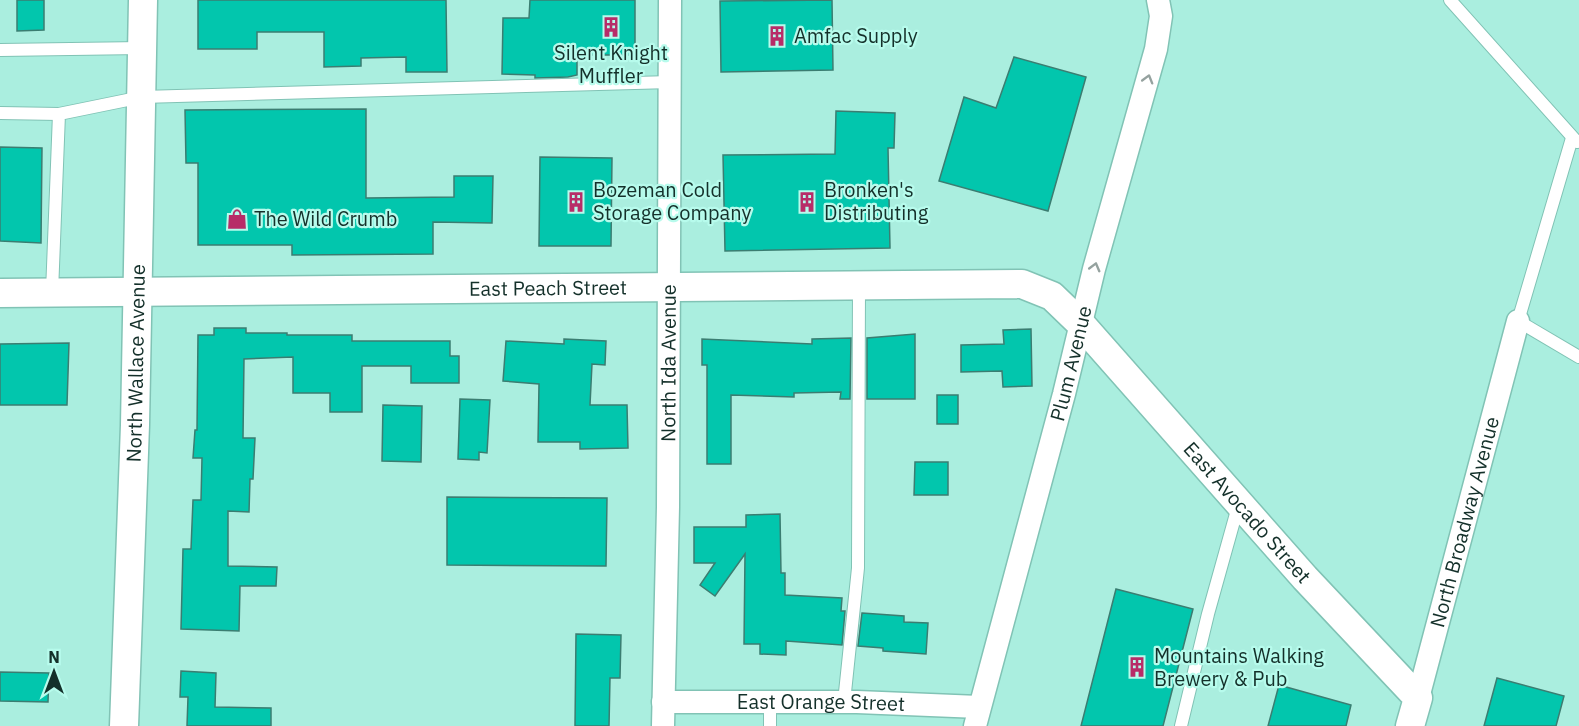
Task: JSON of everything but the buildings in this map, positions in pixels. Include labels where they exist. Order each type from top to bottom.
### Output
[{"type":"street","name":"North Wallace Avenue","points":[[124,726],[135,424],[143,0]]},
{"type":"street","name":"North Ida Avenue","points":[[663,726],[668,507],[670,0]]},
{"type":"street","name":"Plum Avenue","points":[[977,717],[1048,456],[1080,323],[1156,49],[1161,16],[1158,0]]},
{"type":"street","name":"East Peach Street","points":[[0,293],[668,285],[1022,284],[1052,296],[1080,323]]},
{"type":"street","name":"North Broadway Avenue","points":[[1410,726],[1518,321]]},
{"type":"street","name":"East Avocado Street","points":[[1080,323],[1239,503],[1418,698]]},
{"type":"street","name":"East Orange Street","points":[[663,702],[844,702],[977,717]]},
{"type":"lane","points":[[1449,0],[1576,141],[1518,321],[1579,357]]},
{"type":"lane","points":[[0,50],[142,48]]},
{"type":"lane","points":[[0,113],[59,114],[142,97],[671,82]]},
{"type":"lane","points":[[52,292],[59,114]]},
{"type":"lane","points":[[844,702],[858,568],[859,286]]},
{"type":"lane","points":[[1181,726],[1208,614],[1239,503]]},
{"type":"lane","points":[[770,702],[770,726]]},
{"type":"place","name":"Silent Knight Muffler","points":[[611,27]]},
{"type":"place","name":"Amfac Supply","points":[[777,36]]},
{"type":"place","name":"Bozeman Cold Storage Company","points":[[576,202]]},
{"type":"place","name":"Bronken's Distributing","points":[[807,202]]},
{"type":"place","name":"The Wild Crumb","points":[[237,219]]},
{"type":"place","name":"Mountains Walking Brewery & Pub","points":[[1137,667]]}]
